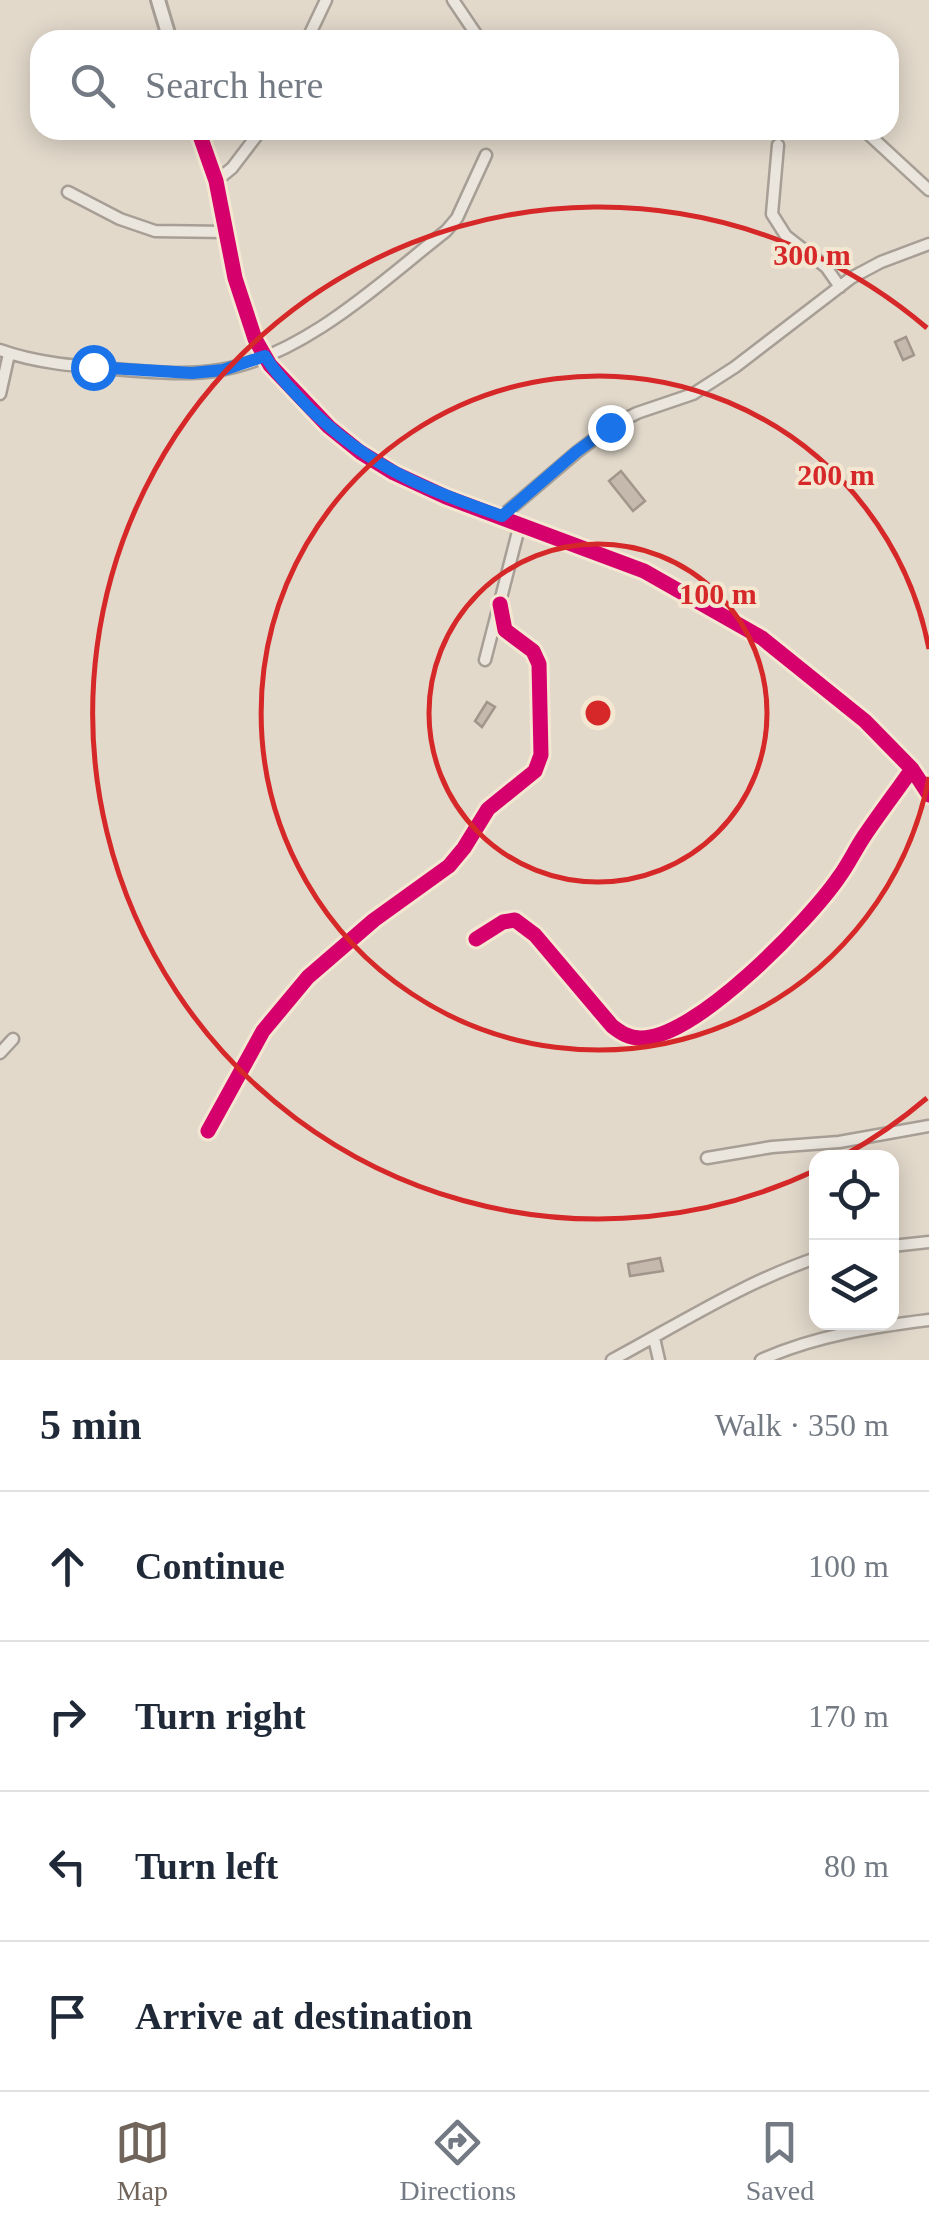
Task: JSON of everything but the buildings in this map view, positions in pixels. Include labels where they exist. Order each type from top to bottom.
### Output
[{"type":"street","points":[[158,0],[167,30]]},
{"type":"street","points":[[312,30],[326,0]]},
{"type":"street","points":[[453,0],[473,30]]},
{"type":"street","points":[[202,140],[216,181],[255,340],[296,394],[329,427],[394,473],[446,497],[644,571],[762,638],[866,720],[912,768],[929,795]]},
{"type":"street","points":[[216,181],[232,168],[253,140]]},
{"type":"street","points":[[875,140],[929,190]]},
{"type":"street","points":[[778,145],[772,214],[786,236],[826,267],[840,287]]},
{"type":"street","points":[[0,394],[4,352],[69,365],[165,373],[223,370],[265,356],[311,332],[364,296],[446,231],[457,218],[486,155]]},
{"type":"street","points":[[68,192],[120,219],[155,231],[226,232]]},
{"type":"street","points":[[502,516],[610,427],[693,394],[840,287],[881,262],[929,244]]},
{"type":"street","points":[[485,660],[520,524]]},
{"type":"street","points":[[208,1131],[263,1031],[308,976],[374,920],[450,866],[488,809],[528,778],[538,764],[542,730],[538,664],[533,651],[505,630],[500,604]]},
{"type":"street","points":[[476,939],[503,922],[516,920],[535,935],[612,1026],[626,1036],[643,1039],[662,1034],[688,1022],[742,982],[810,914],[839,878],[912,768]]},
{"type":"street","points":[[0,1053],[13,1039]]},
{"type":"street","points":[[707,1158],[929,1126]]},
{"type":"street","points":[[899,1245],[929,1242]]},
{"type":"street","points":[[612,1360],[740,1291],[809,1261]]},
{"type":"street","points":[[761,1360],[884,1324],[929,1320]]},
{"type":"street","points":[[654,1338],[659,1360]]},
{"type":"cycle path","points":[[202,140],[216,181],[235,278],[255,339],[270,365],[329,427],[394,473],[446,497],[644,571],[762,638],[865,721],[912,769],[929,795]]},
{"type":"cycle path","points":[[208,1131],[263,1031],[308,977],[374,920],[449,866],[488,809],[535,771],[541,755],[539,664],[533,651],[505,630],[500,604]]},
{"type":"cycle path","points":[[476,939],[503,922],[515,920],[535,935],[612,1026],[636,1038],[663,1033],[719,1000],[803,921],[839,877],[912,769]]},
{"type":"route","points":[[93,367],[192,373],[223,370],[265,356],[296,394],[360,452],[446,497],[502,516],[610,427]]}]
